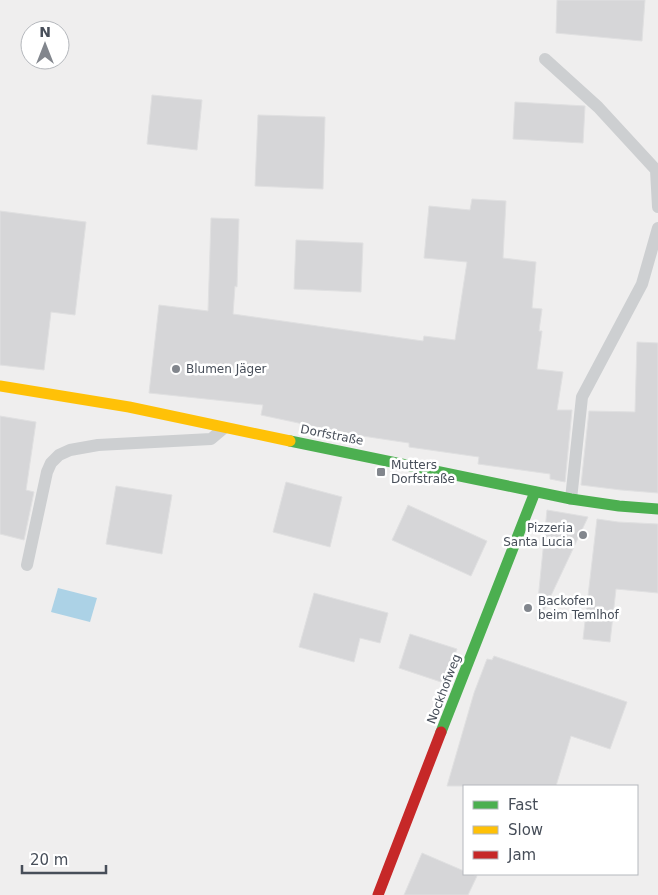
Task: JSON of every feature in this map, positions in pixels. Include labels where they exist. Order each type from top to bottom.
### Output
[{"type":"main road","name":"Dorfstraße","points":[[0,386],[129,407],[571,499],[658,509]]},
{"type":"main road","name":"Nockhofweg","points":[[378,895],[535,492]]},
{"type":"lane","points":[[545,59],[598,107],[656,170],[658,207]]},
{"type":"lane","points":[[571,499],[582,397],[642,284],[658,228]]},
{"type":"lane","points":[[27,565],[44,481],[51,463],[59,455],[70,450],[98,445],[211,439],[224,428]]},
{"type":"water","points":[[58,588],[97,598],[90,622],[51,612]]},
{"type":"building","points":[[557,0],[645,0],[642,41],[556,33]]},
{"type":"building","points":[[152,95],[202,100],[197,150],[147,144]]},
{"type":"building","points":[[515,102],[585,106],[583,143],[513,139]]},
{"type":"building","points":[[258,115],[325,117],[323,189],[255,186]]},
{"type":"building","points":[[472,199],[506,201],[503,258],[536,262],[532,308],[542,309],[539,331],[542,331],[537,369],[563,372],[557,410],[572,410],[565,482],[550,479],[550,474],[478,464],[479,457],[409,447],[409,443],[336,432],[261,415],[263,405],[149,393],[159,305],[208,311],[211,218],[239,219],[237,287],[235,286],[233,314],[423,341],[424,336],[455,340],[467,262],[424,258],[429,206],[470,210]]},
{"type":"building","points":[[0,211],[86,222],[75,315],[51,312],[44,370],[0,365]]},
{"type":"building","points":[[296,240],[363,243],[361,292],[294,289]]},
{"type":"building","points":[[637,342],[658,343],[658,493],[581,485],[589,411],[635,412]]},
{"type":"building","points":[[0,416],[36,422],[26,490],[34,492],[24,540],[0,534]]},
{"type":"building","points":[[286,482],[342,497],[330,547],[273,532]]},
{"type":"building","points":[[116,486],[172,495],[162,554],[106,544]]},
{"type":"building","points":[[408,505],[487,541],[471,576],[392,540]]},
{"type":"building","points":[[547,510],[588,517],[539,621],[536,620]]},
{"type":"building","points":[[597,519],[658,524],[658,593],[616,589],[610,642],[583,639]]},
{"type":"building","points":[[314,593],[388,613],[380,643],[360,638],[354,662],[299,647]]},
{"type":"building","points":[[410,634],[457,649],[444,683],[399,668]]},
{"type":"building","points":[[494,656],[627,702],[610,749],[571,736],[556,785],[447,786],[474,693],[487,659],[492,660]]},
{"type":"building","points":[[422,853],[463,871],[463,875],[477,876],[468,895],[404,895]]},
{"type":"traffic: fast","points":[[290,441],[571,499],[658,509]]},
{"type":"traffic: fast","points":[[441,732],[535,492]]},
{"type":"traffic: slow","points":[[0,386],[129,407],[290,441]]},
{"type":"traffic: jam","points":[[378,895],[441,732]]},
{"type":"place","name":"Blumen Jäger","points":[[176,369]]},
{"type":"place","name":"Mutters Dorfstraße","points":[[381,472]]},
{"type":"place","name":"Pizzeria Santa Lucia","points":[[583,535]]},
{"type":"place","name":"Backofen beim Temlhof","points":[[528,608]]}]
